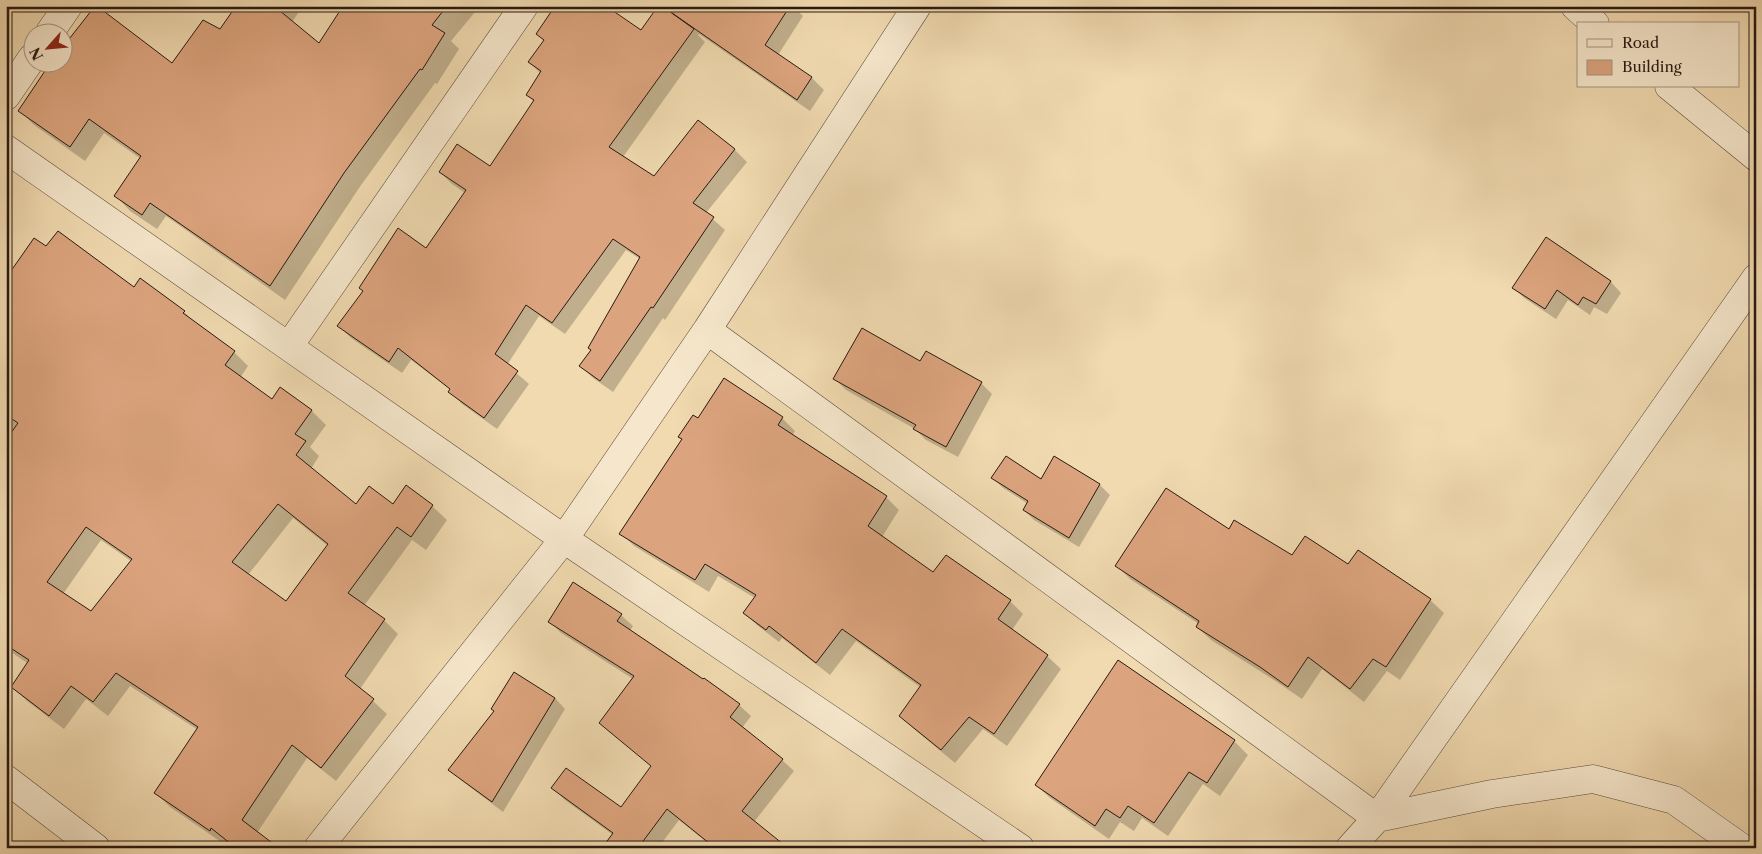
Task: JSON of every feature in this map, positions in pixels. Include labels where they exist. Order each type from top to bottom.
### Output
[{"type":"street","points":[[57,22],[68,6]]},
{"type":"street","points":[[289,346],[524,6]]},
{"type":"street","points":[[318,848],[564,540],[707,330],[917,6]]},
{"type":"street","points":[[1575,6],[1593,22]]},
{"type":"street","points":[[1603,6],[1614,22]]},
{"type":"street","points":[[6,96],[22,72]]},
{"type":"street","points":[[1671,88],[1756,156]]},
{"type":"street","points":[[6,149],[564,540],[1020,848]]},
{"type":"street","points":[[1350,848],[1378,818],[1756,278]]},
{"type":"street","points":[[707,330],[1378,818],[1492,794],[1593,779],[1674,800],[1742,848]]},
{"type":"street","points":[[6,779],[96,848]]},
{"type":"building","points":[[95,6],[97,6],[172,63],[203,20],[220,29],[236,6],[274,6],[319,43],[343,6],[447,6],[432,25],[445,33],[422,70],[420,69],[344,173],[270,286],[150,203],[142,215],[114,196],[141,156],[89,119],[70,147],[18,111],[44,72],[72,72],[72,35]]},
{"type":"building","points":[[555,6],[606,6],[641,30],[658,6],[662,6],[694,29],[609,147],[654,176],[698,120],[735,149],[693,203],[714,217],[653,308],[651,307],[600,381],[579,366],[591,350],[588,348],[640,257],[613,239],[552,323],[526,305],[495,354],[518,371],[484,418],[448,392],[450,389],[398,348],[389,362],[337,326],[363,291],[359,288],[398,228],[426,248],[466,190],[439,172],[457,144],[490,166],[534,100],[526,95],[541,71],[528,62],[544,40],[536,34]]},
{"type":"building","points":[[662,6],[790,6],[765,45],[812,77],[797,100]]},
{"type":"building","points":[[58,231],[134,287],[140,278],[185,311],[183,313],[235,351],[225,365],[272,399],[280,387],[312,410],[295,434],[306,441],[296,455],[356,504],[369,486],[393,504],[406,485],[433,505],[411,537],[397,527],[348,593],[385,619],[345,676],[374,699],[321,768],[292,745],[242,820],[279,848],[236,848],[211,828],[210,831],[154,793],[198,727],[116,673],[93,702],[71,686],[49,716],[11,687],[29,660],[6,645],[6,440],[18,423],[6,415],[6,278],[34,238],[46,246]],"holes":[[[278,504],[328,544],[286,601],[232,562]],[[86,527],[132,559],[91,611],[47,582]]]},
{"type":"building","points":[[1546,237],[1611,281],[1596,304],[1583,297],[1578,305],[1557,290],[1545,309],[1512,288]]},
{"type":"building","points":[[862,328],[920,361],[926,351],[982,382],[946,447],[913,429],[916,425],[833,379]]},
{"type":"building","points":[[724,378],[783,417],[778,425],[887,496],[868,526],[933,572],[946,555],[1011,600],[998,619],[1048,655],[994,734],[969,717],[941,750],[899,716],[921,685],[842,629],[816,663],[769,626],[766,630],[743,613],[756,595],[705,564],[695,580],[619,534],[682,439],[678,437],[693,415],[698,418]]},
{"type":"building","points":[[1006,456],[1041,479],[1054,456],[1100,484],[1069,538],[1023,510],[1028,501],[991,478]]},
{"type":"building","points":[[1166,488],[1229,529],[1234,520],[1292,555],[1305,536],[1348,564],[1358,550],[1431,599],[1386,667],[1373,659],[1350,689],[1308,657],[1288,687],[1196,627],[1199,621],[1115,566]]},
{"type":"building","points":[[573,582],[622,614],[617,621],[740,704],[730,717],[783,759],[742,811],[788,848],[715,848],[667,809],[638,848],[602,848],[613,833],[551,788],[566,768],[621,807],[651,766],[599,723],[634,676],[548,622]]},
{"type":"building","points":[[1118,660],[1235,740],[1207,783],[1189,772],[1154,823],[1128,806],[1120,818],[1106,809],[1095,826],[1035,785]]},
{"type":"building","points":[[514,672],[555,698],[492,802],[448,770],[494,711],[491,709]]}]
